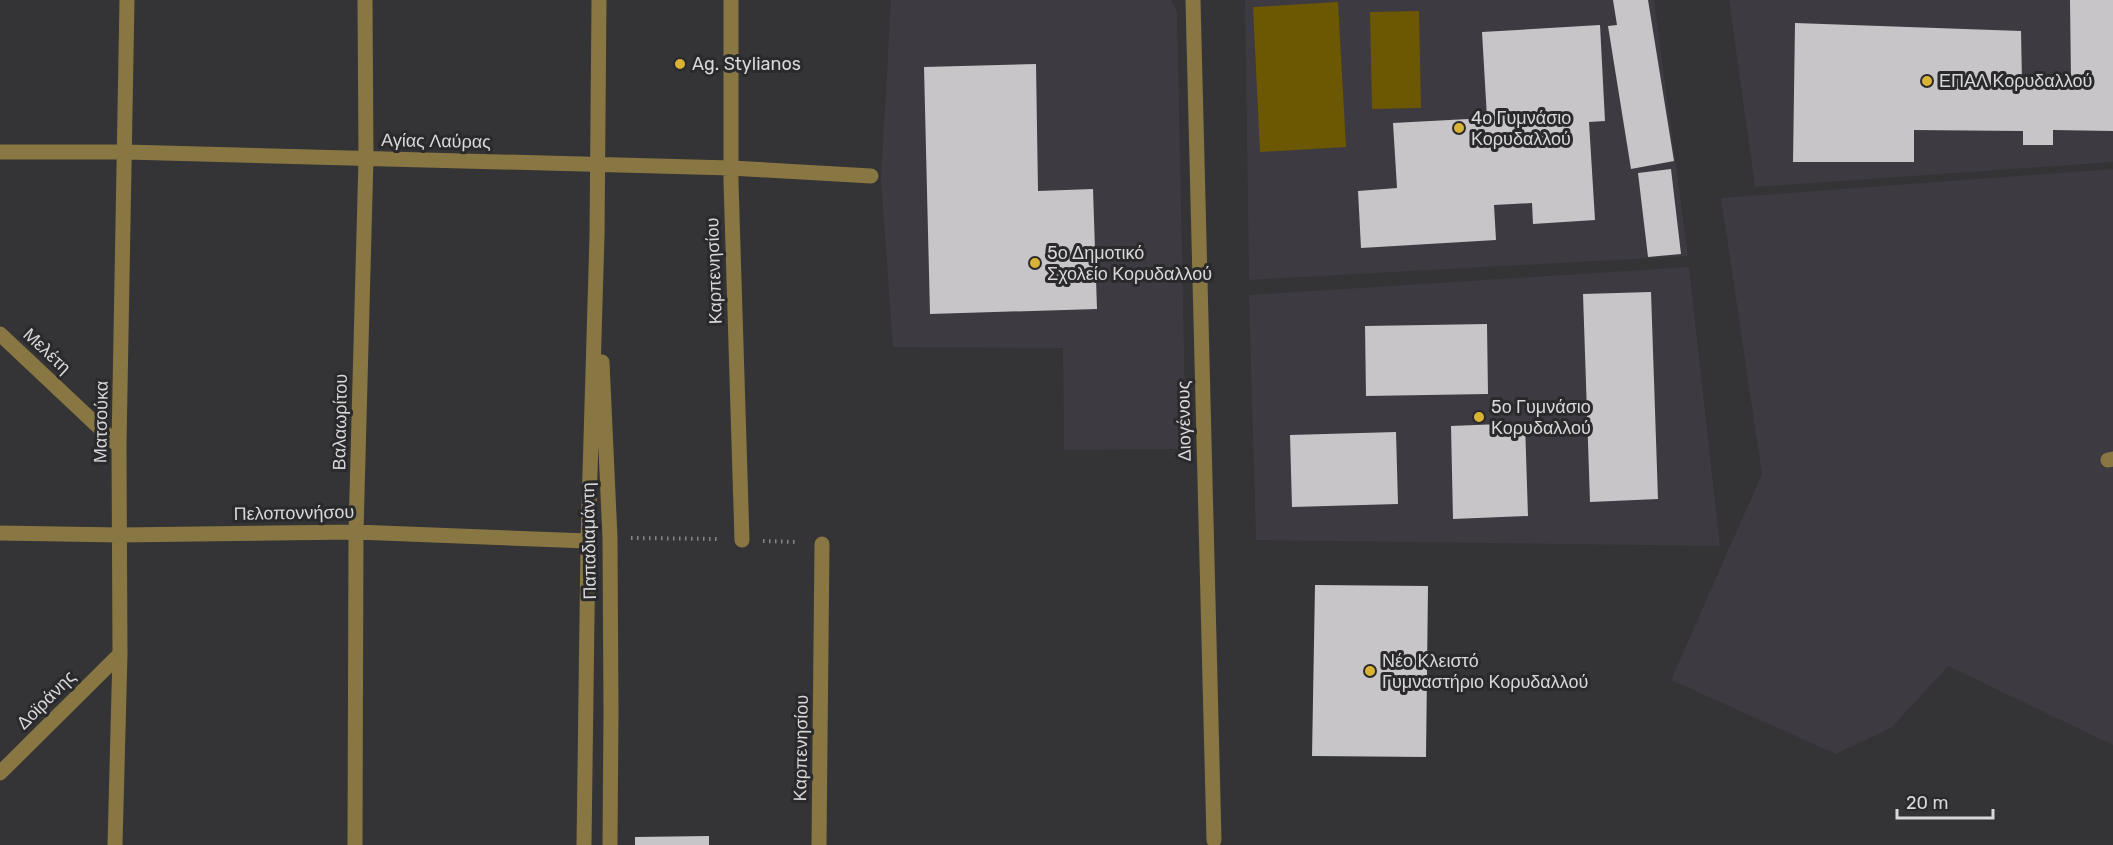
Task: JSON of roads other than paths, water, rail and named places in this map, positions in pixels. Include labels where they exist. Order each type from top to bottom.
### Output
[{"type":"street","name":"Ματσούκα","points":[[115,845],[120,654],[119,446],[127,0]]},
{"type":"street","name":"Βαλαωρίτου","points":[[355,845],[356,532],[366,158],[365,0]]},
{"type":"street","name":"Παπαδιαμάντη","points":[[599,0],[596,164],[610,537],[612,712],[610,845]]},
{"type":"street","name":"Καρπενησίου","points":[[731,0],[731,168],[742,540]]},
{"type":"street","name":"Διογένους","points":[[1193,0],[1214,840]]},
{"type":"street","name":"Αγίας Λαύρας","points":[[0,152],[126,152],[596,164],[731,168],[871,176]]},
{"type":"street","name":"Παπαδιαμάντη","points":[[584,845],[588,541],[597,236]]},
{"type":"street","name":"Μελέτη","points":[[0,334],[119,446]]},
{"type":"street","name":"Πελοποννήσου","points":[[0,533],[120,535],[356,532],[588,541]]},
{"type":"street","name":"Καρπενησίου","points":[[819,845],[822,544]]},
{"type":"street","name":"Δοϊράνης","points":[[0,773],[120,654]]},
{"type":"place","name":"Ag. Stylianos","points":[[680,64]]},
{"type":"place","name":"ΕΠΑΛ Κορυδαλλού","points":[[1927,81]]},
{"type":"place","name":"4ο Γυμνάσιο Κορυδαλλού","points":[[1459,128]]},
{"type":"place","name":"5ο Δημοτικό Σχολείο Κορυδαλλού","points":[[1035,263]]},
{"type":"place","name":"5ο Γυμνάσιο Κορυδαλλού","points":[[1479,417]]},
{"type":"place","name":"Νέο Κλειστό Γυμναστήριο Κορυδαλλού","points":[[1370,671]]}]
